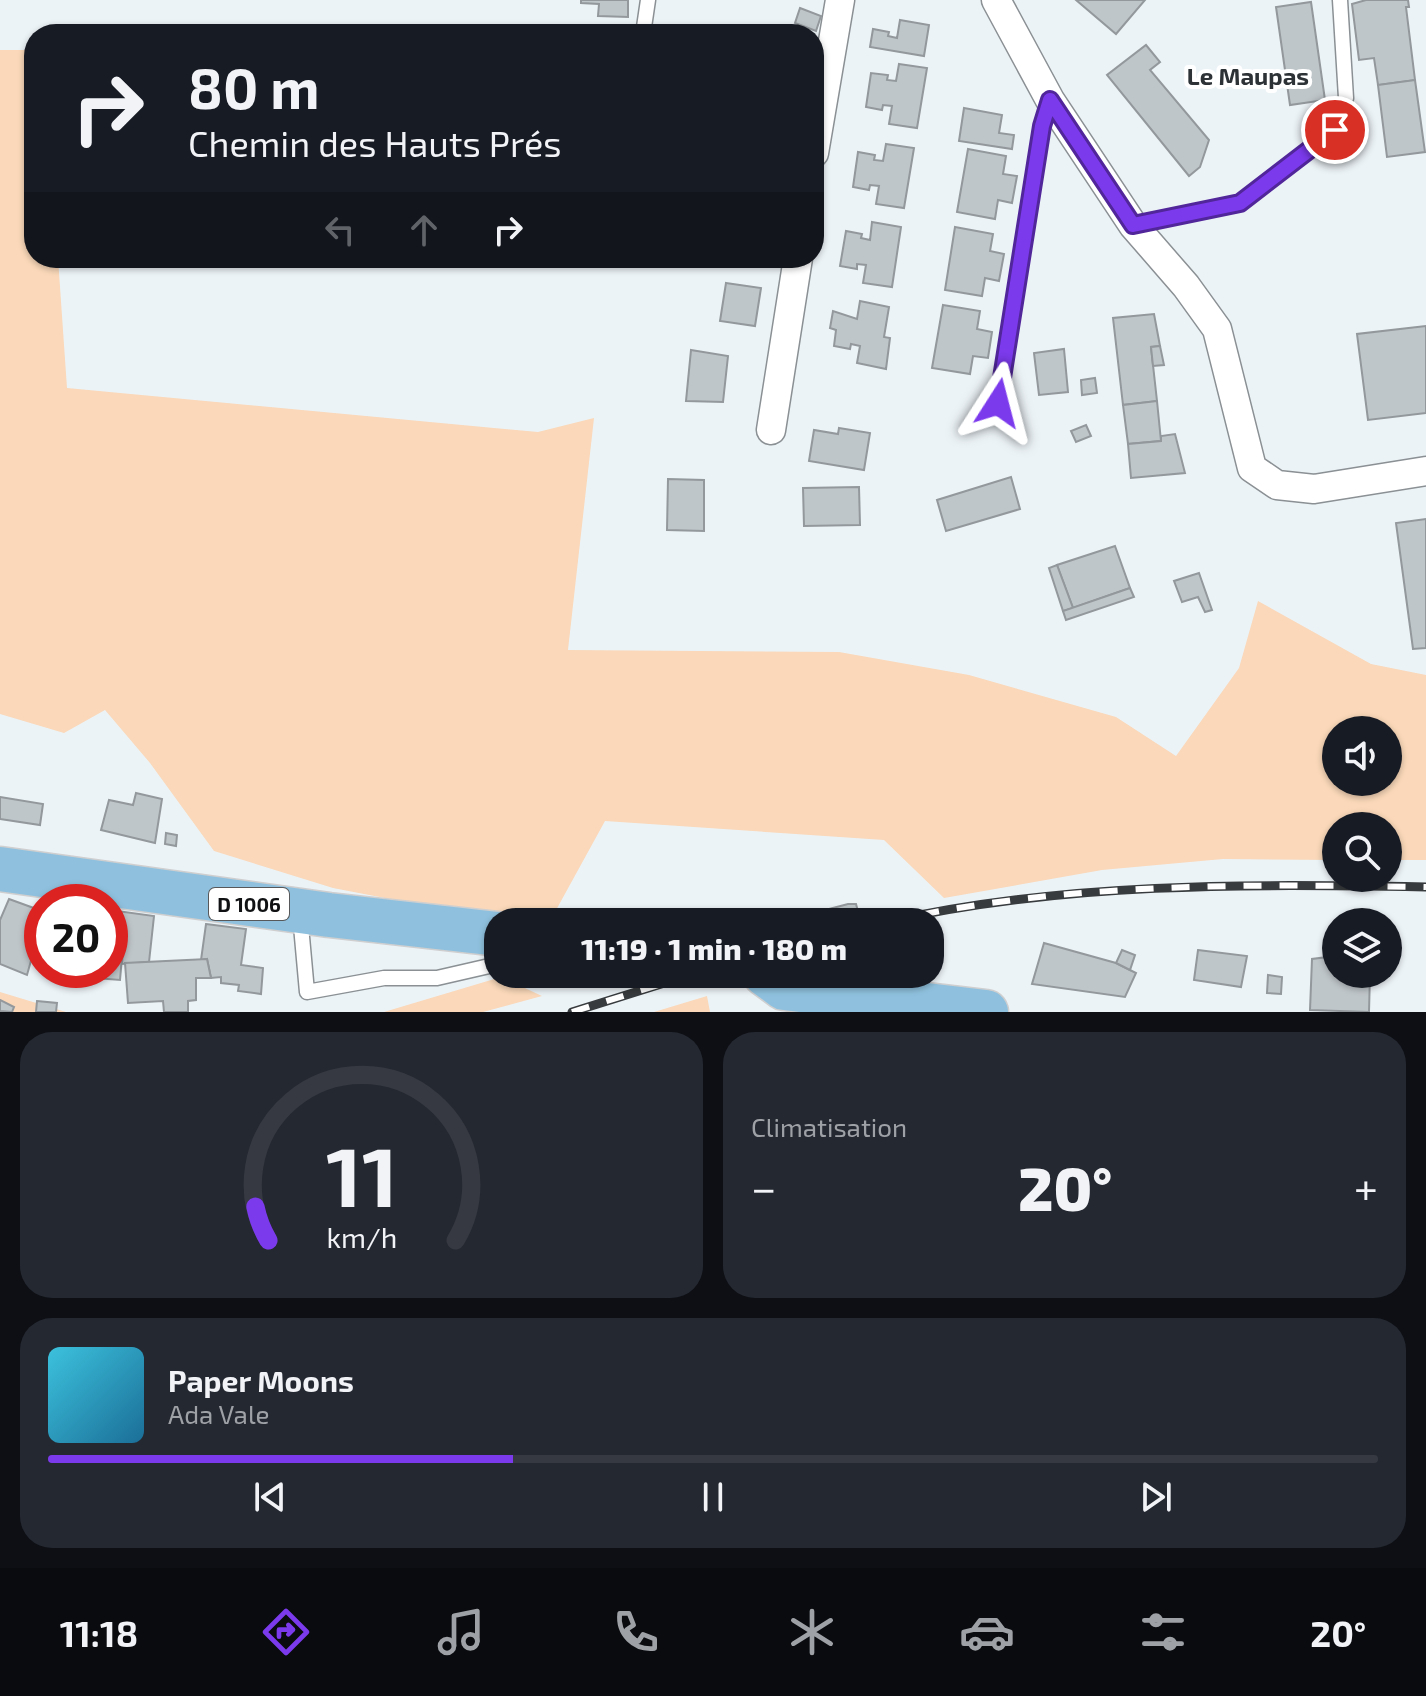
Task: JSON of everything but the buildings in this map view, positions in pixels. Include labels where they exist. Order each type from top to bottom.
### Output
[{"type":"main road","name":"D 1006","points":[[0,869],[300,911],[484,932]]},
{"type":"main road","points":[[784,988],[814,1003],[868,999],[986,1012]]},
{"type":"street","points":[[824,94],[840,0]]},
{"type":"street","points":[[996,0],[1050,100],[1133,225],[1186,286],[1217,329],[1252,468],[1277,485],[1314,489],[1426,471]]},
{"type":"street","points":[[771,430],[796,268]]},
{"type":"lane","points":[[644,24],[648,0]]},
{"type":"lane","points":[[1133,225],[1240,203],[1335,130],[1346,98],[1340,0]]},
{"type":"lane","points":[[998,403],[1042,126],[1050,100]]},
{"type":"lane","points":[[300,911],[307,992],[384,978],[437,978],[484,967]]},
{"type":"shaded area","points":[[0,50],[24,50],[24,268],[59,268],[67,388],[538,432],[594,418],[568,650],[839,652],[969,675],[1116,717],[1176,756],[1239,668],[1258,601],[1371,664],[1426,675],[1426,860],[1402,860],[1402,812],[1322,812],[1322,860],[1223,859],[1102,870],[944,898],[884,840],[605,821],[557,908],[484,908],[484,916],[478,916],[333,888],[214,851],[150,763],[105,710],[64,733],[0,714]]},
{"type":"shaded area","points":[[484,982],[484,988],[525,988],[542,996],[483,1012],[384,1012]]},
{"type":"shaded area","points":[[0,992],[66,1012],[0,1012]]},
{"type":"shaded area","points":[[707,996],[710,1012],[654,1012]]},
{"type":"railway","points":[[944,911],[1020,899],[1155,888],[1426,887]]},
{"type":"railway","points":[[572,1012],[648,988]]},
{"type":"district","name":"Le Maupas","points":[[1248,75]]},
{"type":"route","points":[[998,403],[1042,126],[1050,100],[1133,225],[1240,203],[1335,130]]}]
